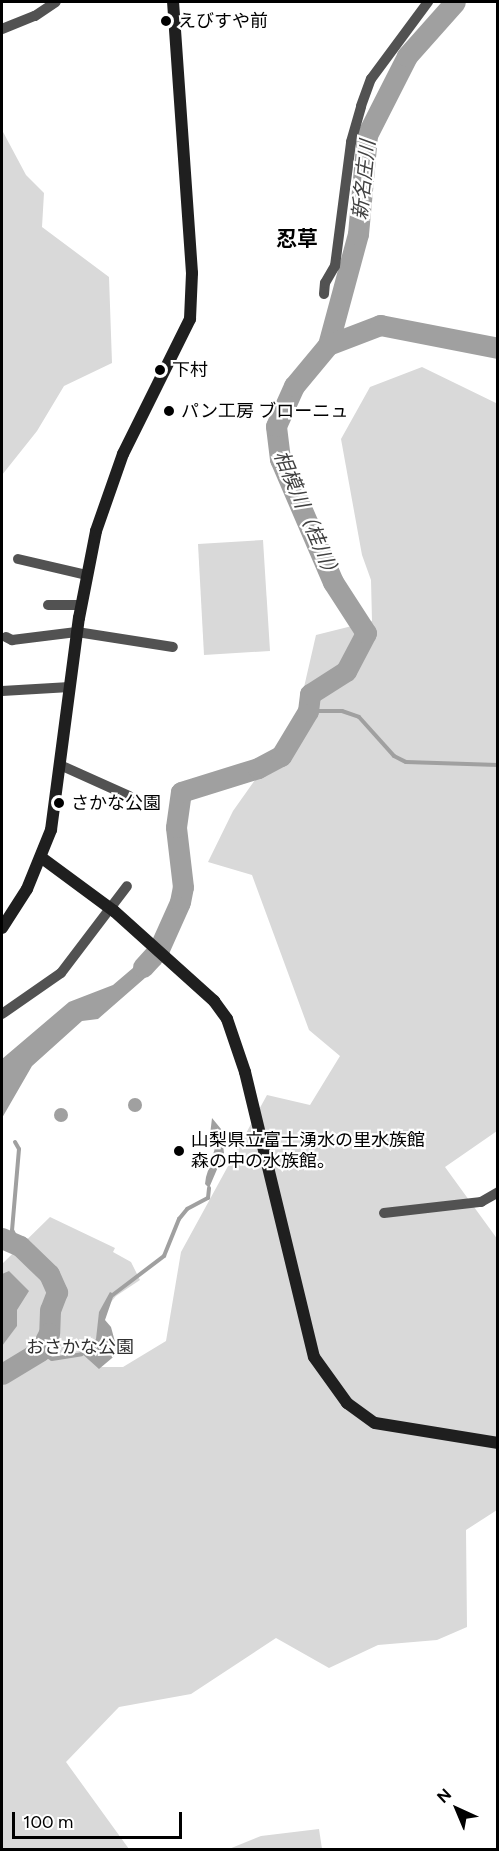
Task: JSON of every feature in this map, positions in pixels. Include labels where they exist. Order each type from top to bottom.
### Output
[{"type":"street","points":[[2,29],[35,16],[56,2]]},
{"type":"street","points":[[2,928],[27,889],[42,858],[51,830],[82,605],[96,531],[123,454],[190,319],[192,273],[173,2]]},
{"type":"street","points":[[324,294],[325,283],[335,266],[351,142],[361,106],[371,79],[428,2]]},
{"type":"street","points":[[18,559],[87,574]]},
{"type":"street","points":[[48,605],[82,605]]},
{"type":"street","points":[[6,637],[12,640],[78,632],[174,647]]},
{"type":"street","points":[[2,691],[70,687]]},
{"type":"street","points":[[60,765],[129,796]]},
{"type":"street","points":[[42,858],[112,909],[176,966],[214,1001],[233,1032],[314,1357],[347,1403],[375,1423],[498,1443]]},
{"type":"street","points":[[2,1014],[61,974],[112,909],[127,886]]},
{"type":"street","points":[[384,1213],[481,1202],[498,1191]]},
{"type":"green space","points":[[2,130],[26,175],[44,193],[42,227],[109,277],[112,363],[64,386],[37,431],[2,475]]},
{"type":"green space","name":"おさかな公園","points":[[422,367],[498,404],[497,1131],[445,1167],[498,1240],[497,1510],[466,1530],[467,1627],[437,1640],[378,1645],[329,1668],[276,1638],[191,1694],[119,1707],[66,1762],[129,1849],[2,1850],[2,1264],[50,1217],[115,1248],[113,1252],[131,1262],[140,1280],[116,1296],[100,1315],[101,1367],[123,1367],[166,1341],[181,1252],[267,1095],[310,1105],[340,1056],[309,1030],[252,875],[208,862],[233,811],[296,722],[316,635],[372,621],[371,580],[362,555],[341,439],[370,387]]},
{"type":"green space","points":[[263,540],[270,651],[204,655],[198,544]]},
{"type":"green space","points":[[319,1829],[322,1849],[229,1849],[261,1836]]},
{"type":"shaded area","points":[[146,950],[161,964],[98,1019],[82,1021],[32,1066],[2,1118],[2,1059],[69,1002],[113,985],[140,962]]},
{"type":"shaded area","points":[[135,1098],[140,1100],[142,1105],[140,1110],[135,1112],[130,1110],[128,1105],[130,1100]]},
{"type":"shaded area","points":[[58,1108],[64,1108],[68,1115],[64,1122],[58,1122],[54,1118],[54,1112]]},
{"type":"shaded area","points":[[212,1118],[221,1129],[224,1153],[209,1188],[205,1184],[206,1177],[216,1145],[210,1135]]},
{"type":"shaded area","points":[[9,1271],[29,1291],[17,1310],[17,1326],[2,1346],[2,1274]]},
{"type":"shaded area","points":[[110,1292],[114,1294],[105,1320],[111,1327],[118,1353],[99,1369],[79,1351],[88,1350],[96,1339],[99,1312]]},
{"type":"waterway","name":"新名庄川","points":[[328,345],[358,234],[367,135],[407,56],[455,2]]},
{"type":"waterway","name":"相模川（桂川）","points":[[143,967],[159,949],[180,902],[183,887],[176,827],[181,792],[258,768],[281,756],[308,711],[310,694],[346,671],[366,633],[333,582],[280,459],[276,426],[294,386],[328,345],[380,325],[498,348]]},
{"type":"waterway","points":[[308,711],[342,711],[359,717],[394,756],[406,762],[498,765]]},
{"type":"waterway","points":[[15,1142],[19,1149],[12,1230],[20,1246]]},
{"type":"waterway","points":[[110,1297],[164,1256],[179,1219],[187,1209],[208,1198],[209,1188]]},
{"type":"waterway","name":"相模川（桂川）","points":[[2,1238],[20,1246],[49,1274],[57,1292],[50,1310],[49,1333],[40,1351],[2,1374]]},
{"type":"waterway","points":[[40,1351],[52,1359],[82,1354]]},
{"type":"place","name":"えびすや前","points":[[166,21]]},
{"type":"place","name":"下村","points":[[160,370]]},
{"type":"place","name":"パン工房 ブローニュ","points":[[169,411]]},
{"type":"place","name":"さかな公園","points":[[59,803]]},
{"type":"place","name":"山梨県立富士湧水の里水族館 森の中の水族館。","points":[[179,1151]]},
{"type":"district","name":"忍草","points":[[297,239]]}]
